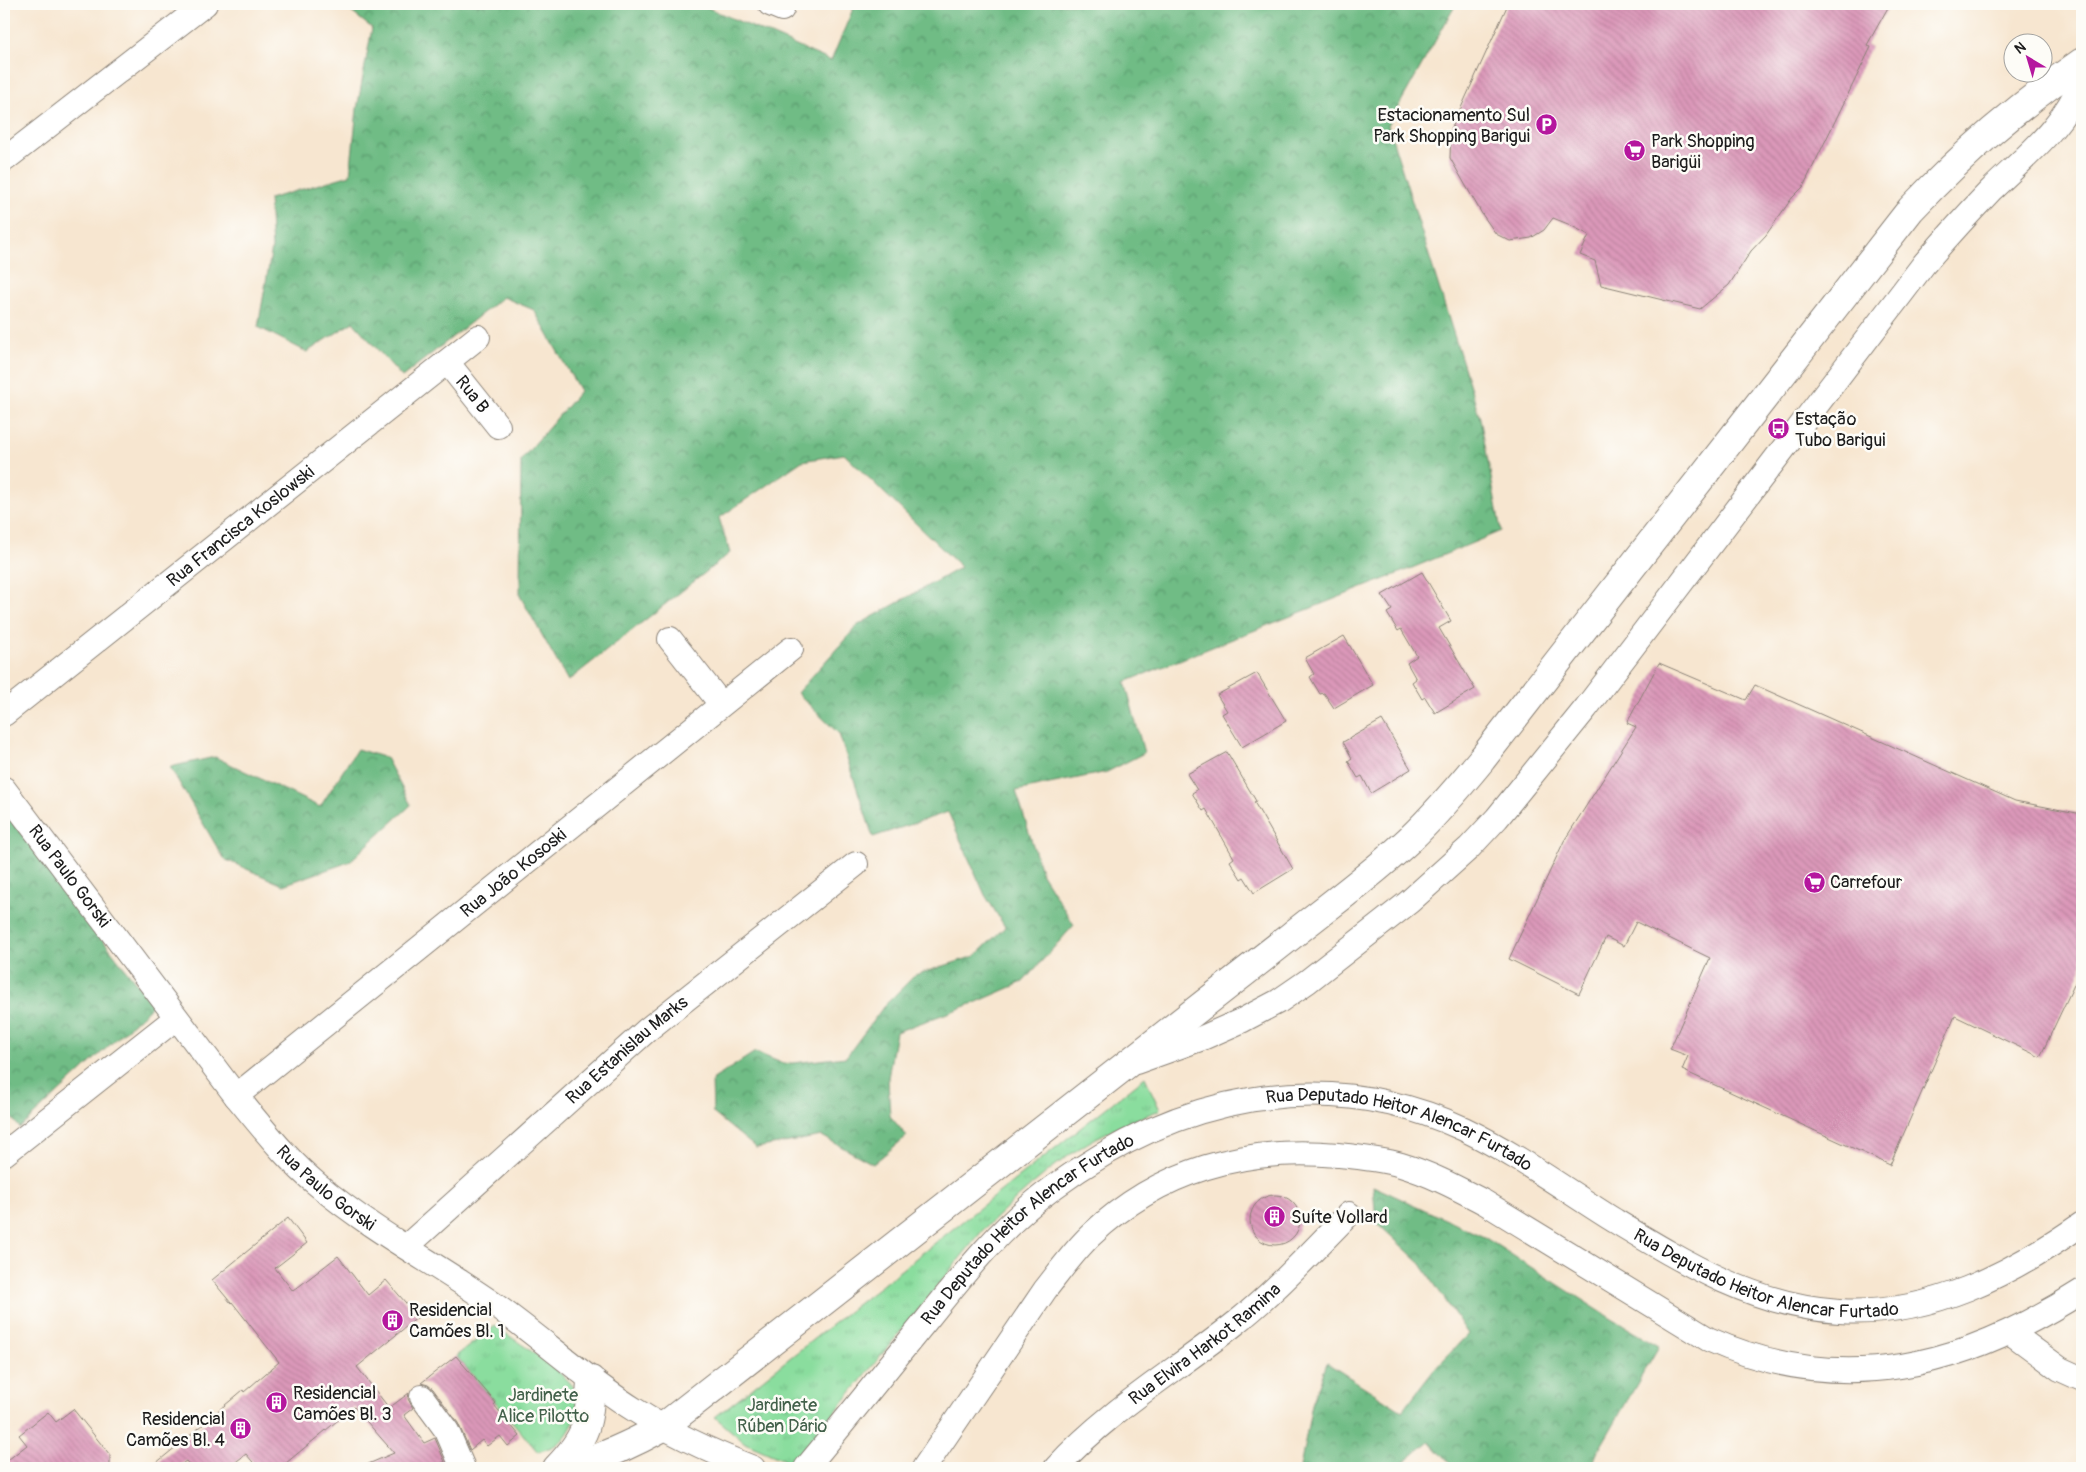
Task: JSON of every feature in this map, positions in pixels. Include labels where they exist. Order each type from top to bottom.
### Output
[{"type":"main road","points":[[568,1468],[599,1459],[663,1427],[1368,875],[1432,816],[1488,752],[1911,209],[1975,144],[2016,109],[2082,62]]},
{"type":"main road","points":[[557,1468],[572,1452],[585,1433],[589,1416],[591,1380]]},
{"type":"street","points":[[4,160],[190,8]]},
{"type":"street","points":[[1124,1067],[1200,1039],[1244,1020],[1279,1001],[1308,981],[1409,902],[1469,848],[1497,818],[1592,700],[1924,264],[1961,221],[2061,119],[2078,92],[2082,79]]},
{"type":"street","name":"Rua Francisca Koslowski","points":[[4,714],[478,337]]},
{"type":"street","name":"Rua B","points":[[447,362],[498,426]]},
{"type":"street","points":[[670,639],[721,704]]},
{"type":"street","name":"Rua João Kososki","points":[[236,1096],[791,649]]},
{"type":"street","name":"Rua Paulo Gorski","points":[[4,789],[236,1096],[294,1163],[317,1184],[343,1205],[499,1308],[591,1380],[634,1410],[719,1455],[753,1468]]},
{"type":"street","name":"Rua Estanislau Marks","points":[[406,1247],[647,1030],[856,864]]},
{"type":"street","points":[[4,1154],[176,1018]]},
{"type":"street","name":"Rua Deputado Heitor Alencar Furtado","points":[[806,1468],[972,1264],[1020,1214],[1055,1186],[1126,1143],[1159,1126],[1228,1103],[1274,1096],[1327,1095],[1375,1100],[1423,1113],[1464,1129],[1497,1147],[1679,1260],[1714,1278],[1754,1294],[1794,1304],[1838,1311],[1875,1311],[1915,1305],[1950,1296],[2015,1268],[2082,1224]]},
{"type":"street","name":"Rua Deputado Heitor Alencar Furtado","points":[[924,1468],[1045,1290],[1092,1234],[1127,1206],[1161,1184],[1204,1166],[1246,1156],[1287,1153],[1365,1157],[1401,1165],[1447,1182],[1484,1202],[1708,1339],[1736,1352],[1770,1362],[1835,1371],[1871,1371],[1937,1359],[2010,1332],[2082,1291]]},
{"type":"street","name":"Rua Elvira Harkot Ramina","points":[[1056,1468],[1090,1433],[1114,1413],[1211,1342],[1264,1299],[1349,1214]]},
{"type":"street","points":[[2010,1332],[2060,1369],[2082,1379]]},
{"type":"street","points":[[422,1397],[447,1431],[463,1468]]},
{"type":"green space","points":[[341,4],[699,4],[831,61],[855,4],[1456,4],[1388,125],[1480,418],[1501,531],[1408,570],[1125,682],[1144,753],[1107,772],[1016,791],[1042,874],[1074,925],[1023,982],[977,1002],[896,1032],[888,1078],[890,1116],[907,1136],[873,1164],[822,1136],[756,1148],[713,1113],[712,1080],[755,1052],[784,1064],[846,1057],[884,1006],[915,975],[975,956],[1005,927],[985,895],[948,812],[873,837],[839,734],[797,693],[858,625],[961,567],[844,454],[802,461],[719,518],[730,553],[568,681],[520,596],[521,460],[580,391],[534,310],[503,297],[402,377],[353,322],[307,352],[258,327],[272,248],[269,199],[350,175],[357,109],[372,28]]},
{"type":"green space","points":[[357,749],[386,758],[411,805],[349,862],[283,885],[224,859],[170,767],[215,757],[320,807]]},
{"type":"green space","points":[[4,811],[153,1005],[20,1128],[4,1108]]},
{"type":"green space","name":"Jardinete Rúben Dário","points":[[1145,1077],[1160,1110],[1131,1121],[1072,1153],[1032,1185],[982,1231],[793,1464],[745,1443],[715,1417]]},
{"type":"green space","points":[[1373,1186],[1484,1237],[1612,1319],[1659,1346],[1597,1453],[1591,1468],[1454,1468],[1429,1441],[1397,1468],[1300,1468],[1312,1404],[1327,1363],[1402,1411],[1434,1370],[1468,1334],[1421,1264],[1376,1222]]},
{"type":"green space","name":"Jardinete Alice Pilotto","points":[[495,1326],[560,1373],[569,1381],[576,1392],[578,1409],[576,1418],[564,1438],[551,1447],[538,1452],[456,1356]]},
{"type":"building","name":"Park Shopping Barigüi","points":[[1508,4],[1890,4],[1867,45],[1871,47],[1803,187],[1792,198],[1766,235],[1751,251],[1729,285],[1700,309],[1601,285],[1595,261],[1580,255],[1589,235],[1568,224],[1553,218],[1544,230],[1531,238],[1510,241],[1496,234],[1482,214],[1450,158],[1451,130]]},
{"type":"building","points":[[1422,572],[1451,621],[1439,628],[1475,689],[1435,713],[1425,697],[1422,699],[1412,682],[1416,679],[1407,663],[1417,656],[1401,629],[1398,631],[1387,613],[1392,610],[1382,595]]},
{"type":"building","points":[[1344,636],[1373,685],[1334,708],[1324,693],[1320,694],[1310,677],[1314,674],[1305,658]]},
{"type":"building","name":"Carrefour","points":[[1659,663],[1746,700],[1755,685],[2015,801],[2082,814],[2082,968],[2040,1057],[1955,1016],[1890,1165],[1682,1070],[1688,1056],[1670,1049],[1710,958],[1636,922],[1624,946],[1606,937],[1579,994],[1509,959],[1564,841],[1636,727],[1627,723]]},
{"type":"building","points":[[1257,673],[1286,721],[1242,747],[1222,714],[1227,711],[1217,695]]},
{"type":"building","points":[[1382,720],[1411,769],[1371,793],[1362,776],[1358,778],[1348,761],[1352,758],[1343,742]]},
{"type":"building","points":[[1227,752],[1293,869],[1254,893],[1244,877],[1241,879],[1230,861],[1234,858],[1206,809],[1203,811],[1192,793],[1197,790],[1187,774]]},
{"type":"building","name":"Suíte Vollard","points":[[1280,1195],[1293,1202],[1299,1210],[1299,1230],[1293,1238],[1285,1244],[1270,1245],[1257,1238],[1251,1230],[1250,1215],[1257,1202],[1265,1196]]},
{"type":"building","points":[[288,1218],[307,1243],[275,1268],[293,1291],[338,1256],[368,1295],[386,1280],[418,1317],[357,1367],[389,1408],[409,1393],[408,1399],[413,1408],[404,1415],[424,1443],[435,1438],[445,1462],[424,1468],[359,1468],[394,1453],[354,1407],[280,1468],[258,1468],[246,1454],[228,1468],[192,1468],[186,1461],[176,1468],[150,1468],[279,1362],[232,1302],[212,1280]]},
{"type":"building","points":[[456,1356],[496,1403],[494,1405],[520,1436],[508,1446],[500,1436],[487,1446],[482,1440],[470,1450],[458,1423],[433,1389],[421,1383]]},
{"type":"building","points":[[73,1409],[110,1455],[110,1468],[4,1468],[4,1463],[27,1445],[19,1435],[48,1412],[56,1422]]},
{"type":"place","name":"Estacionamento Sul Park Shopping Barigui","points":[[1546,125]]},
{"type":"place","name":"Park Shopping Barigüi","points":[[1635,151]]},
{"type":"place","name":"Estação Tubo Barigui","points":[[1779,429]]},
{"type":"place","name":"Carrefour","points":[[1814,882]]},
{"type":"place","name":"Suíte Vollard","points":[[1275,1217]]},
{"type":"place","name":"Residencial Camões Bl. 1","points":[[393,1320]]},
{"type":"place","name":"Residencial Camões Bl. 3","points":[[277,1403]]},
{"type":"place","name":"Residencial Camões Bl. 4","points":[[241,1429]]}]
